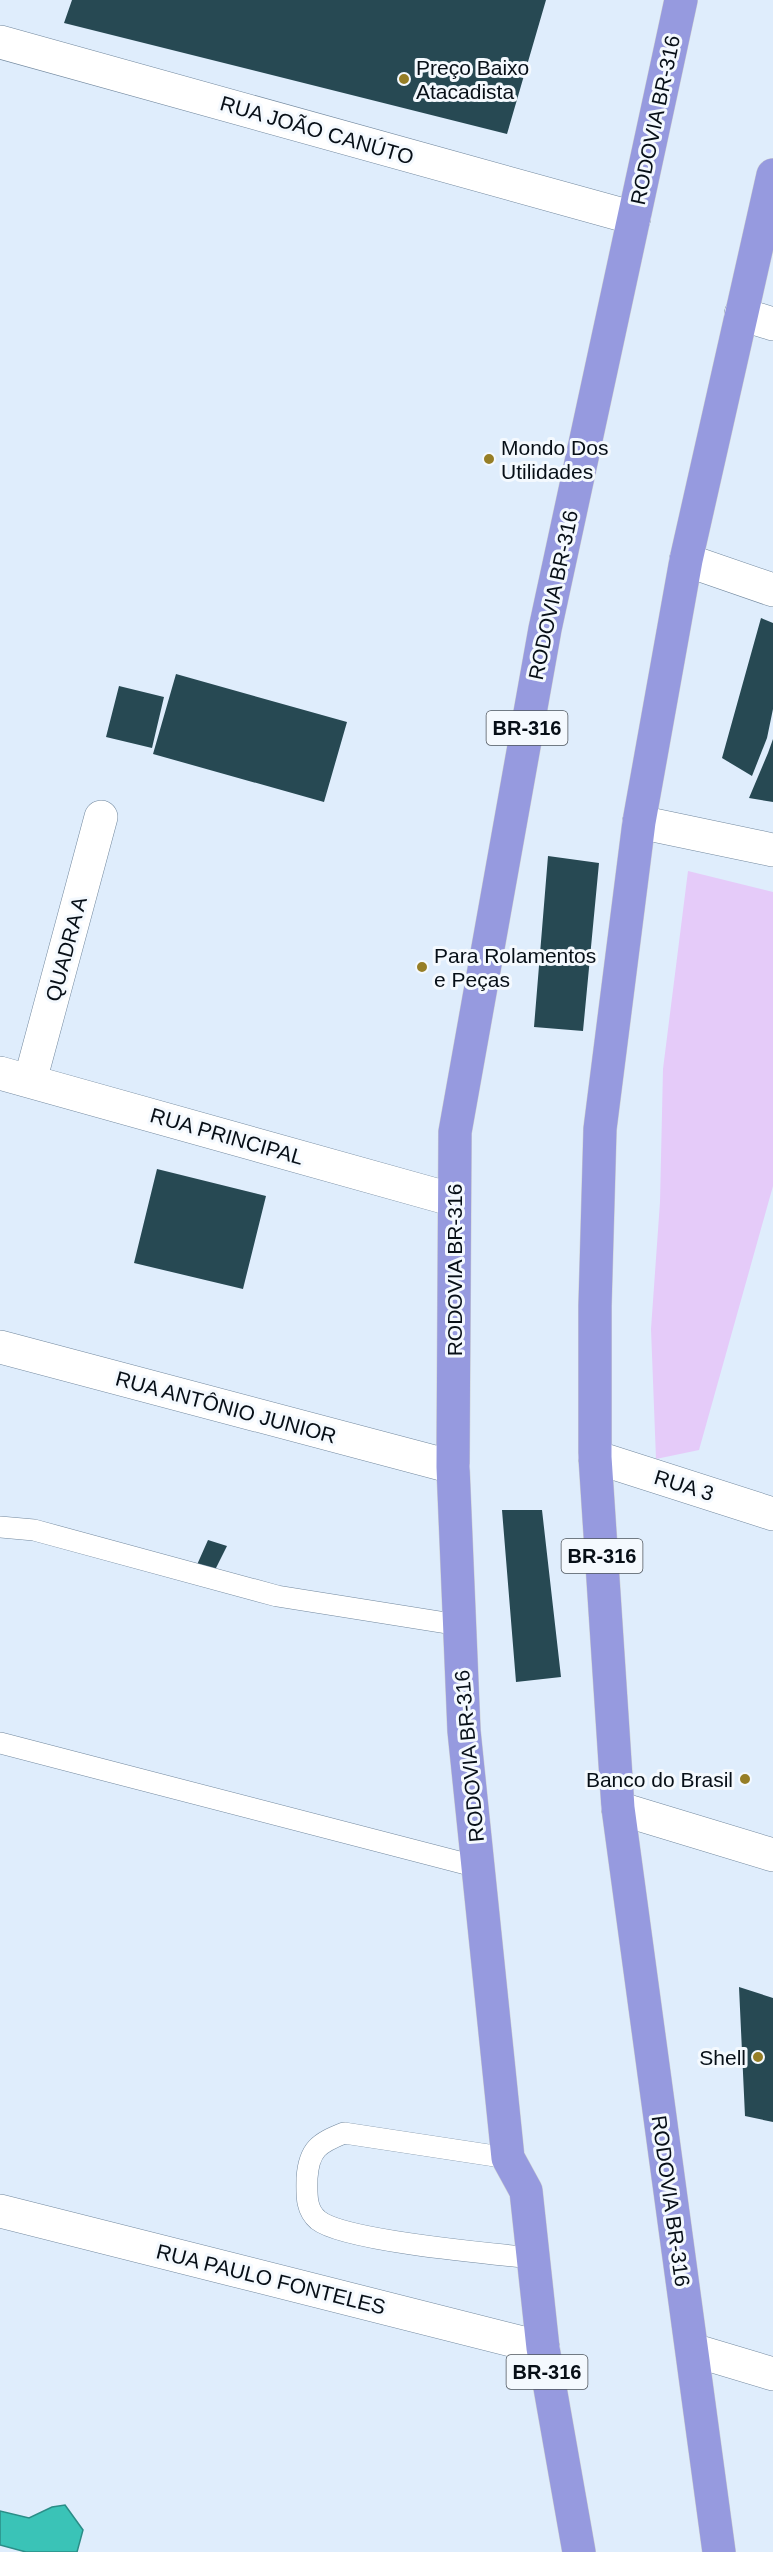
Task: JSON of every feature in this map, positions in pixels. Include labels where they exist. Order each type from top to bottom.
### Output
[{"type":"highway","name":"RODOVIA BR-316","points":[[579,2552],[543,2348],[526,2191],[508,2158],[464,1731],[453,1467],[455,1132],[545,629],[681,0]]},
{"type":"highway","name":"RODOVIA BR-316","points":[[719,2552],[618,1808],[595,1457],[595,1306],[600,1129],[639,822],[687,560],[773,175]]},
{"type":"street","name":"RUA JOÃO CANÚTO","points":[[0,42],[633,218]]},
{"type":"street","points":[[741,314],[773,324]]},
{"type":"street","points":[[687,560],[773,590]]},
{"type":"street","name":"QUADRA A","points":[[15,1077],[101,817]]},
{"type":"street","points":[[639,822],[773,850]]},
{"type":"street","name":"RUA PRINCIPAL","points":[[15,1077],[454,1200]]},
{"type":"street","name":"RUA ANTÔNIO JUNIOR","points":[[0,1347],[453,1467]]},
{"type":"street","name":"RUA 3","points":[[595,1457],[773,1514]]},
{"type":"street","points":[[618,1808],[773,1855]]},
{"type":"street","name":"RUA PAULO FONTELES","points":[[0,2211],[543,2348]]},
{"type":"street","points":[[693,2350],[773,2374]]},
{"type":"lane","points":[[0,1527],[34,1530],[277,1596],[459,1625]]},
{"type":"lane","points":[[0,1743],[478,1867]]},
{"type":"lane","points":[[508,2158],[344,2133],[320,2143],[308,2164],[306,2201],[318,2220],[340,2230],[428,2246],[534,2258]]},
{"type":"shaded area","points":[[688,871],[773,892],[773,1186],[699,1450],[656,1459],[651,1329],[660,1202],[663,1069]]},
{"type":"shaded area","points":[[65,2505],[83,2530],[77,2552],[26,2552],[0,2545],[0,2511],[29,2518],[52,2507]]},
{"type":"building","name":"Preço Baixo Atacadista","points":[[72,0],[546,0],[507,134],[64,23]]},
{"type":"building","points":[[761,618],[773,623],[773,709],[767,738],[752,776],[722,758]]},
{"type":"building","points":[[176,674],[347,722],[324,802],[153,754]]},
{"type":"building","points":[[119,686],[164,697],[152,748],[106,737]]},
{"type":"building","points":[[773,739],[773,802],[749,798],[768,753]]},
{"type":"building","points":[[548,856],[599,863],[583,1031],[534,1027]]},
{"type":"building","points":[[157,1169],[266,1196],[243,1289],[134,1263]]},
{"type":"building","points":[[502,1510],[542,1510],[561,1677],[516,1682]]},
{"type":"building","points":[[208,1540],[227,1546],[214,1572],[196,1567]]},
{"type":"building","name":"Shell","points":[[739,1987],[773,1998],[773,2122],[745,2116]]},
{"type":"place","name":"Preço Baixo Atacadista","points":[[404,79]]},
{"type":"place","name":"Mondo Dos Utilidades","points":[[489,459]]},
{"type":"place","name":"Para Rolamentos e Peças","points":[[422,967]]},
{"type":"place","name":"Banco do Brasil","points":[[745,1779]]},
{"type":"place","name":"Shell","points":[[758,2057]]}]
